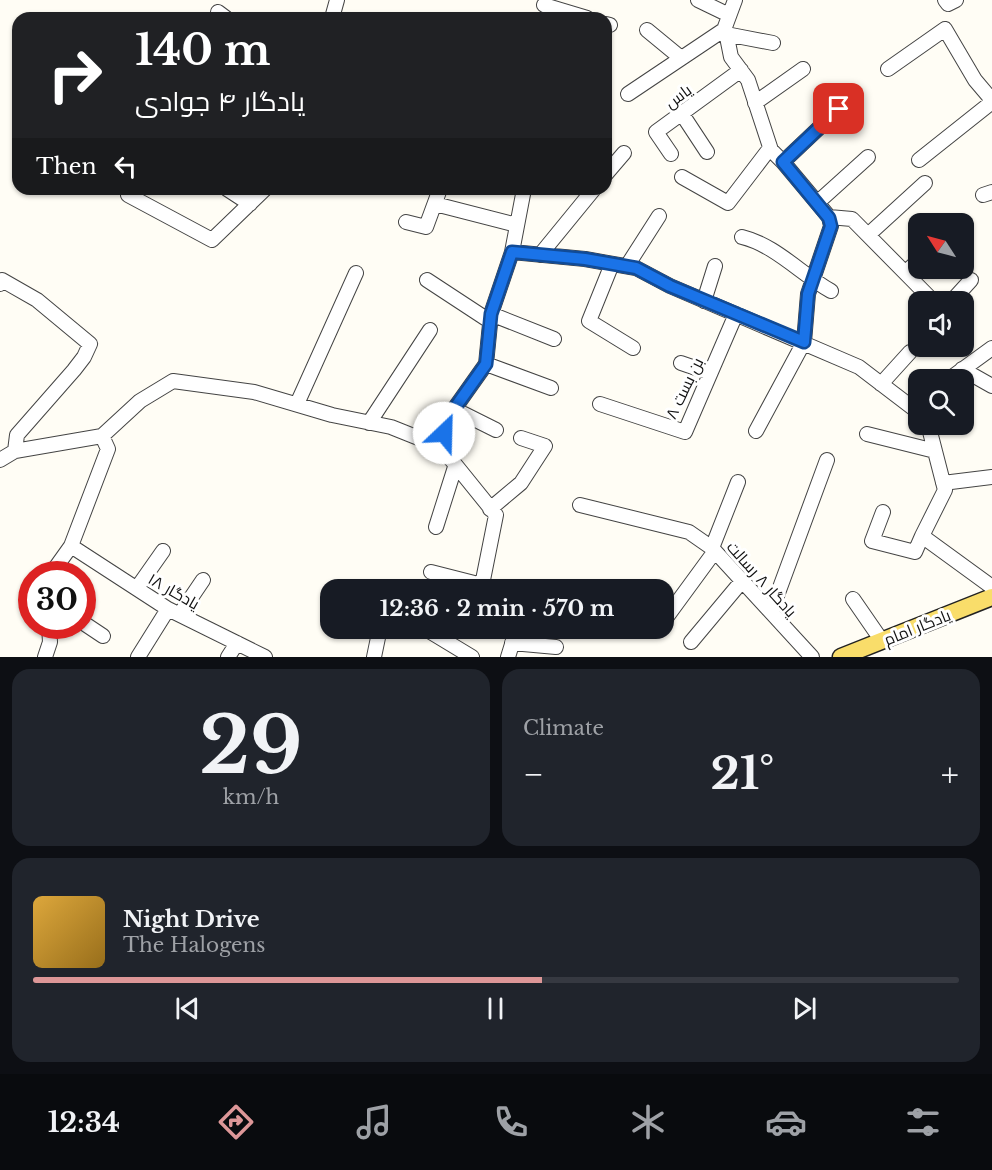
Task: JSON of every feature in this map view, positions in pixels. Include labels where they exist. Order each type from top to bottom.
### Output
[{"type":"main road","name":"یادگار امام","points":[[841,657],[992,597]]},
{"type":"street","points":[[698,0],[729,15]]},
{"type":"street","points":[[735,0],[726,32],[731,57],[748,80],[770,148],[829,218],[831,226],[808,294],[804,342],[756,431]]},
{"type":"street","points":[[945,0],[948,4],[956,0]]},
{"type":"street","points":[[545,3],[570,12]]},
{"type":"street","points":[[888,69],[945,29],[975,80],[992,101],[919,160]]},
{"type":"street","points":[[647,30],[681,58]]},
{"type":"street","points":[[628,94],[681,58],[726,32],[773,43]]},
{"type":"street","points":[[755,103],[803,69]]},
{"type":"street","name":"یاس","points":[[671,154],[656,132],[741,70]]},
{"type":"street","points":[[783,162],[839,109]]},
{"type":"street","points":[[682,114],[707,152]]},
{"type":"street","points":[[682,177],[728,203],[770,148]]},
{"type":"street","points":[[612,167],[624,153]]},
{"type":"street","points":[[817,203],[868,157]]},
{"type":"street","points":[[868,235],[925,183]]},
{"type":"street","points":[[236,195],[249,204]]},
{"type":"street","points":[[129,197],[212,240],[259,195]]},
{"type":"street","points":[[406,222],[426,227],[438,195]]},
{"type":"street","points":[[441,447],[447,419],[486,364],[491,318],[512,252],[523,195]]},
{"type":"street","points":[[540,255],[589,195]]},
{"type":"street","points":[[435,204],[517,225]]},
{"type":"street","points":[[627,266],[659,216]]},
{"type":"street","points":[[829,218],[852,219],[924,291]]},
{"type":"street","points":[[742,237],[758,241],[813,281],[831,291]]},
{"type":"street","points":[[512,252],[636,268],[704,301],[860,367],[908,402]]},
{"type":"street","points":[[612,264],[589,321],[633,348]]},
{"type":"street","points":[[704,301],[715,266]]},
{"type":"street","points":[[297,404],[356,273]]},
{"type":"street","points":[[0,284],[2,280],[38,300],[90,344],[74,370],[17,435],[15,451]]},
{"type":"street","points":[[427,280],[491,318],[554,339]]},
{"type":"street","points":[[961,291],[971,280]]},
{"type":"street","name":"بن بست ۸","points":[[600,404],[684,432],[736,314]]},
{"type":"street","points":[[369,423],[430,330]]},
{"type":"street","points":[[962,369],[992,348]]},
{"type":"street","points":[[881,384],[908,354]]},
{"type":"street","points":[[681,363],[710,373]]},
{"type":"street","points":[[486,364],[551,388]]},
{"type":"street","points":[[974,376],[992,386]]},
{"type":"street","points":[[0,460],[15,451],[102,436],[140,401],[173,381],[254,392],[391,427],[441,447],[496,515],[484,579]]},
{"type":"street","points":[[454,409],[496,430]]},
{"type":"street","points":[[867,434],[935,451]]},
{"type":"street","points":[[882,512],[872,541],[915,552],[945,490],[931,435]]},
{"type":"street","points":[[60,561],[71,546],[108,450],[102,436]]},
{"type":"street","points":[[490,509],[521,483],[545,446],[521,438]]},
{"type":"street","points":[[771,612],[827,460]]},
{"type":"street","points":[[436,527],[455,467]]},
{"type":"street","points":[[943,483],[992,477]]},
{"type":"street","name":"یادگار ۸ رسالت","points":[[738,482],[714,550],[812,657]]},
{"type":"street","points":[[580,506],[689,532],[714,550],[674,606]]},
{"type":"street","points":[[922,536],[992,587]]},
{"type":"street","name":"یادگار ۱۸","points":[[71,546],[174,612],[265,657]]},
{"type":"street","points":[[137,588],[163,551]]},
{"type":"street","points":[[431,572],[455,579]]},
{"type":"street","points":[[138,657],[202,580]]},
{"type":"street","points":[[691,642],[742,581]]},
{"type":"street","points":[[853,599],[882,641]]},
{"type":"street","points":[[96,631],[103,636]]},
{"type":"street","points":[[45,657],[50,639]]},
{"type":"street","points":[[374,657],[378,639]]},
{"type":"street","points":[[442,639],[472,657]]},
{"type":"street","points":[[228,657],[237,643]]},
{"type":"street","points":[[510,650],[556,647]]},
{"type":"route","points":[[444,433],[447,419],[486,364],[491,314],[512,252],[585,259],[636,268],[670,286],[804,342],[808,294],[831,226],[829,218],[783,162],[839,109]]}]
